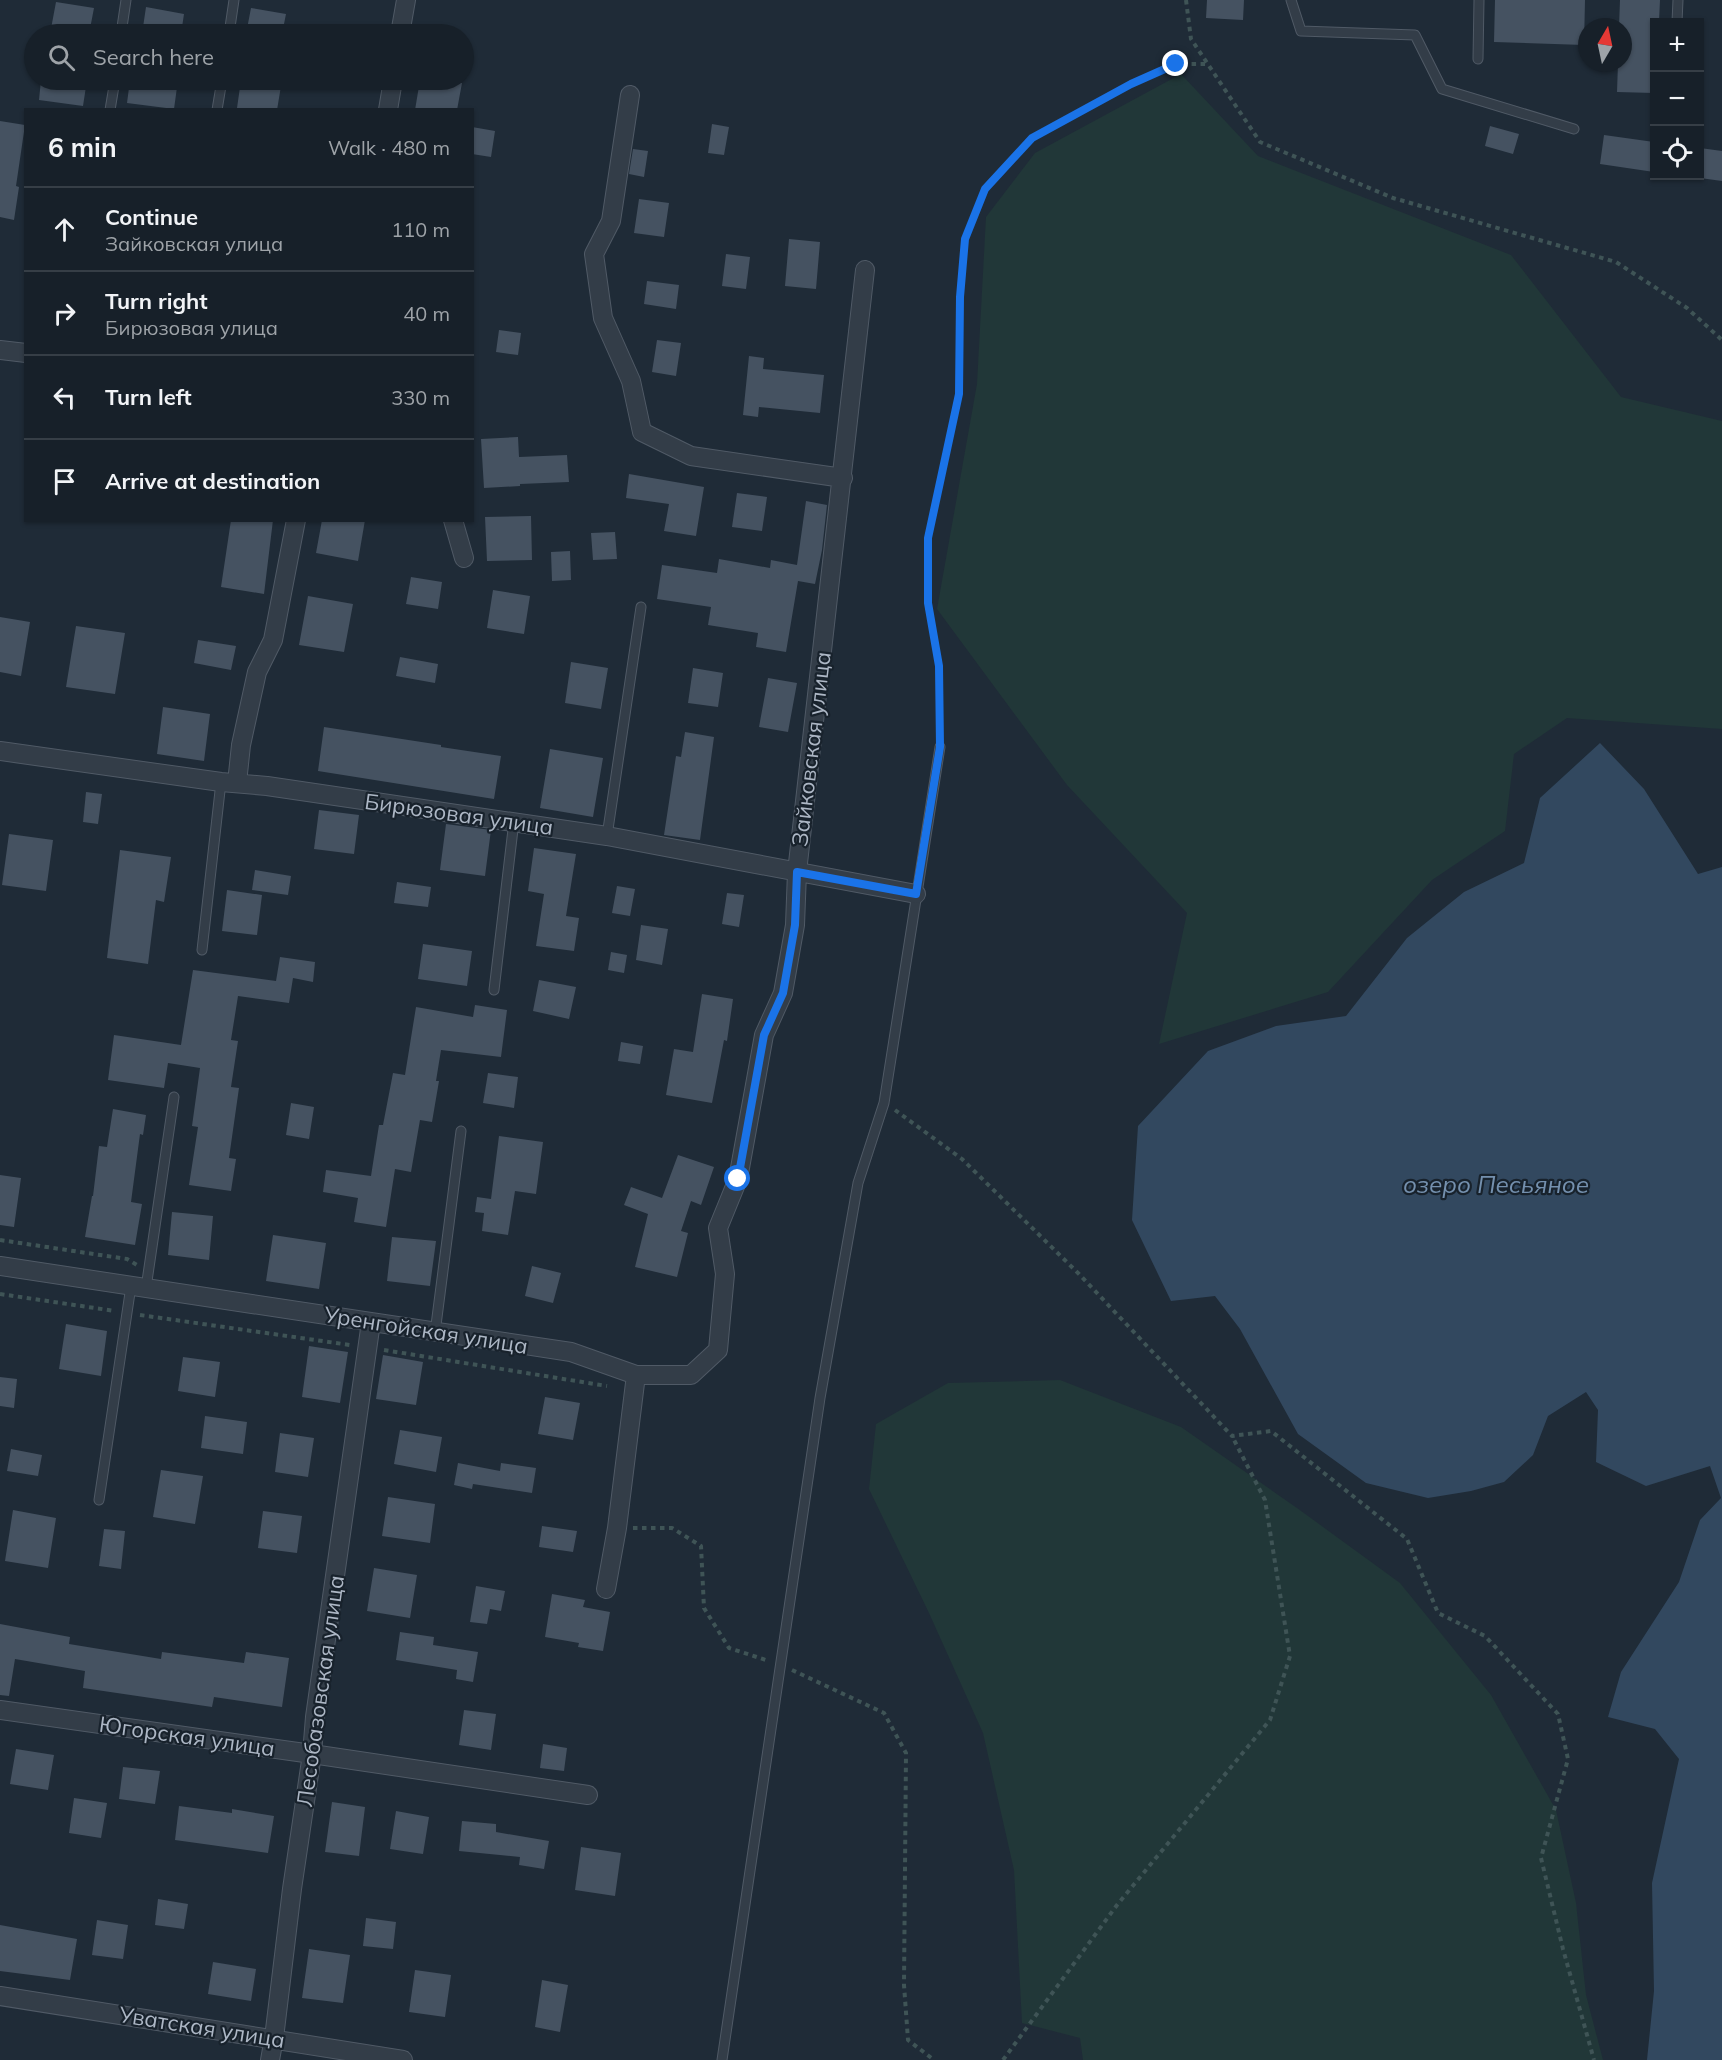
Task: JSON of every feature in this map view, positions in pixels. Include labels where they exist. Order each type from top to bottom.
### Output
[{"type":"street","points":[[401,24],[405,0]]},
{"type":"street","points":[[388,108],[391,90]]},
{"type":"street","points":[[630,95],[611,221],[594,254],[603,318],[631,381],[642,432],[691,456],[843,478]]},
{"type":"street","name":"Зайковская улица","points":[[636,1375],[691,1375],[718,1350],[725,1274],[718,1228],[738,1179],[764,1035],[783,993],[795,925],[797,872],[865,270]]},
{"type":"street","points":[[0,350],[24,353]]},
{"type":"street","points":[[229,783],[241,745],[257,672],[273,640],[296,522]]},
{"type":"street","points":[[454,522],[464,558]]},
{"type":"street","name":"Бирюзовая улица","points":[[0,751],[514,821],[754,862],[916,894]]},
{"type":"street","name":"Уренгойская улица","points":[[0,1266],[142,1282],[372,1322],[571,1352],[636,1375]]},
{"type":"street","name":"Лесобазовская улица","points":[[270,2060],[312,1754],[315,1717],[372,1322]]},
{"type":"street","points":[[606,1589],[617,1527],[636,1375]]},
{"type":"street","name":"Югорская улица","points":[[0,1710],[588,1795]]},
{"type":"street","name":"Уватская улица","points":[[0,1996],[403,2060]]},
{"type":"lane","points":[[122,24],[126,0]]},
{"type":"lane","points":[[230,24],[234,0]]},
{"type":"lane","points":[[1291,0],[1301,31],[1415,35],[1442,90],[1574,129]]},
{"type":"lane","points":[[1478,59],[1479,0]]},
{"type":"lane","points":[[1677,18],[1678,0]]},
{"type":"lane","points":[[110,108],[113,90]]},
{"type":"lane","points":[[218,108],[221,90]]},
{"type":"lane","points":[[607,836],[641,607]]},
{"type":"lane","points":[[722,2060],[820,1398],[858,1183],[884,1103],[940,747]]},
{"type":"lane","points":[[202,950],[229,783]]},
{"type":"lane","points":[[494,990],[514,821]]},
{"type":"lane","points":[[99,1500],[127,1313],[142,1282],[174,1097]]},
{"type":"lane","points":[[435,1332],[461,1131]]},
{"type":"path","points":[[1186,0],[1191,39],[1260,141],[1393,198],[1616,262],[1687,308],[1722,340]]},
{"type":"path","points":[[940,747],[939,666],[928,603],[928,538],[959,394],[960,297],[965,239],[985,189],[1032,138],[1131,84],[1176,64],[1209,64]]},
{"type":"path","points":[[884,1103],[962,1159],[1079,1274],[1232,1436],[1264,1500],[1290,1656],[1270,1720],[1117,1905],[1004,2060]]},
{"type":"path","points":[[0,1240],[127,1259],[142,1282]]},
{"type":"path","points":[[0,1294],[368,1347],[610,1386]]},
{"type":"path","points":[[1232,1436],[1271,1431],[1407,1539],[1438,1613],[1485,1636],[1558,1714],[1568,1759],[1541,1858],[1563,1949],[1594,2060]]},
{"type":"path","points":[[617,1527],[672,1528],[700,1546],[704,1608],[729,1648],[782,1665],[884,1713],[906,1753],[904,1985],[908,2040],[934,2060]]},
{"type":"green space","points":[[1181,74],[1258,156],[1511,255],[1621,397],[1722,421],[1722,729],[1567,718],[1514,754],[1505,831],[1432,880],[1328,992],[1159,1044],[1187,913],[1067,785],[937,609],[977,384],[986,217],[1035,153]]},
{"type":"green space","points":[[1060,1380],[1181,1427],[1400,1583],[1491,1695],[1556,1810],[1576,1903],[1586,1995],[1603,2060],[1083,2060],[1080,2038],[1022,2023],[1014,1870],[983,1733],[929,1613],[869,1489],[876,1424],[948,1383]]},
{"type":"water","name":"озеро Песьяное","points":[[1600,743],[1644,789],[1698,874],[1722,867],[1722,2060],[1647,2060],[1654,1991],[1652,1883],[1679,1759],[1655,1729],[1608,1717],[1621,1672],[1679,1582],[1700,1520],[1721,1498],[1710,1466],[1646,1486],[1596,1462],[1598,1410],[1586,1392],[1548,1416],[1533,1455],[1504,1482],[1471,1491],[1428,1498],[1366,1483],[1298,1434],[1240,1329],[1215,1296],[1171,1301],[1132,1220],[1138,1126],[1208,1051],[1276,1026],[1346,1016],[1407,938],[1464,892],[1524,863],[1540,798]]},
{"type":"building","points":[[1207,0],[1244,0],[1243,20],[1206,18]]},
{"type":"building","points":[[1495,0],[1585,0],[1585,18],[1578,18],[1578,45],[1494,42]]},
{"type":"building","points":[[1620,0],[1660,0],[1659,18],[1650,18],[1650,93],[1617,92],[1618,72],[1632,72],[1632,18],[1619,18]]},
{"type":"building","points":[[56,2],[94,8],[91,24],[52,24]]},
{"type":"building","points":[[146,7],[184,14],[182,24],[143,24]]},
{"type":"building","points":[[251,8],[286,14],[284,24],[248,24]]},
{"type":"building","points":[[40,90],[85,90],[83,106],[39,100]]},
{"type":"building","points":[[129,90],[177,90],[174,108],[127,103]]},
{"type":"building","points":[[240,90],[280,90],[277,108],[237,108]]},
{"type":"building","points":[[418,90],[461,90],[457,108],[415,108]]},
{"type":"building","points":[[0,121],[24,125],[24,132],[16,186],[19,187],[14,220],[0,217]]},
{"type":"building","points":[[712,124],[729,127],[724,155],[708,153]]},
{"type":"building","points":[[1490,126],[1519,134],[1513,154],[1485,146]]},
{"type":"building","points":[[474,127],[495,131],[491,157],[474,154]]},
{"type":"building","points":[[1604,135],[1650,141],[1650,171],[1600,164]]},
{"type":"building","points":[[633,149],[648,151],[644,177],[629,174]]},
{"type":"building","points":[[1704,149],[1722,151],[1722,181],[1704,179]]},
{"type":"building","points":[[639,199],[669,203],[664,237],[634,233]]},
{"type":"building","points":[[789,239],[820,242],[816,289],[785,286]]},
{"type":"building","points":[[726,254],[750,257],[746,289],[722,286]]},
{"type":"building","points":[[647,281],[679,285],[676,309],[644,304]]},
{"type":"building","points":[[499,330],[521,333],[518,355],[496,352]]},
{"type":"building","points":[[657,340],[681,343],[676,376],[652,372]]},
{"type":"building","points":[[749,356],[764,358],[763,369],[824,375],[820,413],[759,407],[758,417],[743,415]]},
{"type":"building","points":[[518,437],[519,457],[567,455],[569,482],[484,488],[481,439]]},
{"type":"building","points":[[629,474],[704,487],[696,536],[664,531],[669,504],[626,498]]},
{"type":"building","points":[[737,493],[767,497],[762,531],[732,527]]},
{"type":"building","points":[[806,501],[827,505],[822,550],[815,584],[798,581],[786,652],[756,647],[758,633],[708,625],[711,607],[657,599],[662,565],[717,573],[719,559],[770,568],[771,560],[797,565]]},
{"type":"building","points":[[531,516],[532,560],[487,561],[485,517]]},
{"type":"building","points":[[231,522],[273,522],[264,594],[221,587]]},
{"type":"building","points":[[322,522],[365,522],[358,561],[316,553]]},
{"type":"building","points":[[615,532],[617,559],[593,560],[591,533]]},
{"type":"building","points":[[570,551],[571,580],[552,581],[551,552]]},
{"type":"building","points":[[411,577],[442,582],[438,609],[406,604]]},
{"type":"building","points":[[493,590],[530,596],[524,634],[487,628]]},
{"type":"building","points":[[308,596],[353,604],[344,652],[299,645]]},
{"type":"building","points":[[0,617],[30,622],[21,676],[0,672]]},
{"type":"building","points":[[76,626],[125,633],[115,694],[66,687]]},
{"type":"building","points":[[198,640],[236,646],[231,670],[194,663]]},
{"type":"building","points":[[400,657],[438,664],[435,683],[396,676]]},
{"type":"building","points":[[571,662],[608,668],[601,709],[565,703]]},
{"type":"building","points":[[693,668],[723,673],[718,707],[688,703]]},
{"type":"building","points":[[768,678],[797,683],[788,732],[759,727]]},
{"type":"building","points":[[163,707],[210,714],[204,761],[157,754]]},
{"type":"building","points":[[324,727],[501,756],[494,799],[318,771]]},
{"type":"building","points":[[685,732],[714,737],[700,840],[664,835],[676,756],[681,757]]},
{"type":"building","points":[[550,749],[603,758],[593,817],[540,808]]},
{"type":"building","points":[[86,792],[102,794],[98,824],[83,822]]},
{"type":"building","points":[[319,810],[359,815],[354,854],[314,849]]},
{"type":"building","points":[[446,824],[491,830],[485,876],[440,870]]},
{"type":"building","points":[[9,834],[53,840],[46,891],[2,885]]},
{"type":"building","points":[[534,848],[576,854],[566,916],[579,918],[574,951],[536,946],[544,894],[528,891]]},
{"type":"building","points":[[120,850],[171,857],[164,902],[156,900],[148,964],[107,958]]},
{"type":"building","points":[[255,870],[291,876],[288,895],[252,890]]},
{"type":"building","points":[[397,882],[431,887],[428,907],[394,903]]},
{"type":"building","points":[[617,886],[635,889],[630,916],[612,913]]},
{"type":"building","points":[[227,890],[262,895],[257,935],[222,931]]},
{"type":"building","points":[[727,893],[744,895],[739,927],[722,924]]},
{"type":"building","points":[[641,925],[668,929],[662,965],[636,960]]},
{"type":"building","points":[[423,944],[472,951],[467,986],[418,979]]},
{"type":"building","points":[[611,952],[627,955],[624,973],[608,970]]},
{"type":"building","points":[[280,957],[315,962],[313,982],[293,978],[289,1003],[238,996],[231,1040],[238,1041],[231,1087],[239,1088],[229,1158],[236,1159],[231,1191],[189,1185],[198,1127],[192,1126],[200,1068],[168,1063],[164,1088],[108,1080],[114,1035],[181,1045],[193,970],[276,981]]},
{"type":"building","points":[[539,980],[576,987],[569,1019],[533,1011]]},
{"type":"building","points":[[702,994],[733,999],[727,1041],[724,1040],[712,1103],[666,1095],[674,1049],[693,1052]]},
{"type":"building","points":[[475,1005],[507,1010],[501,1057],[441,1050],[436,1081],[439,1081],[432,1122],[420,1120],[411,1172],[395,1169],[386,1227],[354,1222],[358,1198],[323,1192],[326,1170],[371,1176],[379,1125],[383,1125],[393,1073],[405,1075],[416,1007],[473,1017]]},
{"type":"building","points":[[621,1042],[643,1046],[640,1064],[618,1061]]},
{"type":"building","points":[[488,1073],[518,1077],[514,1108],[483,1103]]},
{"type":"building","points":[[291,1103],[314,1107],[309,1139],[286,1135]]},
{"type":"building","points":[[113,1109],[146,1115],[143,1135],[140,1134],[131,1202],[142,1204],[135,1245],[85,1237],[99,1146],[107,1147]]},
{"type":"building","points":[[499,1136],[543,1142],[536,1194],[515,1191],[508,1235],[482,1231],[484,1213],[475,1212],[477,1197],[491,1199]]},
{"type":"building","points":[[678,1155],[714,1167],[701,1205],[691,1201],[681,1231],[688,1233],[677,1277],[635,1267],[648,1214],[624,1205],[631,1187],[662,1198]]},
{"type":"building","points":[[0,1175],[21,1178],[14,1227],[0,1225]]},
{"type":"building","points":[[172,1212],[213,1216],[209,1260],[168,1255]]},
{"type":"building","points":[[273,1235],[326,1243],[319,1289],[266,1281]]},
{"type":"building","points":[[392,1237],[436,1241],[430,1286],[387,1281]]},
{"type":"building","points":[[532,1266],[561,1273],[553,1303],[525,1296]]},
{"type":"building","points":[[66,1324],[107,1331],[101,1376],[59,1369]]},
{"type":"building","points":[[309,1346],[348,1352],[340,1403],[302,1397]]},
{"type":"building","points":[[383,1355],[423,1362],[416,1405],[376,1399]]},
{"type":"building","points":[[183,1357],[220,1362],[215,1397],[178,1391]]},
{"type":"building","points":[[0,1377],[17,1379],[14,1408],[0,1406]]},
{"type":"building","points":[[545,1397],[580,1403],[573,1440],[538,1434]]},
{"type":"building","points":[[205,1416],[247,1422],[243,1454],[201,1448]]},
{"type":"building","points":[[400,1430],[442,1437],[436,1472],[394,1464]]},
{"type":"building","points":[[280,1433],[314,1438],[308,1477],[275,1472]]},
{"type":"building","points":[[11,1449],[42,1455],[38,1476],[7,1471]]},
{"type":"building","points":[[458,1463],[500,1471],[501,1463],[536,1468],[532,1493],[473,1484],[472,1489],[454,1485]]},
{"type":"building","points":[[161,1470],[203,1476],[195,1524],[153,1517]]},
{"type":"building","points":[[388,1497],[435,1504],[430,1543],[382,1536]]},
{"type":"building","points":[[13,1510],[56,1518],[48,1568],[5,1561]]},
{"type":"building","points":[[263,1511],[302,1516],[297,1553],[258,1548]]},
{"type":"building","points":[[542,1526],[577,1531],[573,1552],[539,1547]]},
{"type":"building","points":[[104,1529],[125,1531],[121,1569],[99,1566]]},
{"type":"building","points":[[374,1568],[417,1575],[410,1618],[367,1611]]},
{"type":"building","points":[[476,1586],[505,1591],[501,1611],[490,1609],[487,1624],[470,1622]]},
{"type":"building","points":[[552,1594],[585,1600],[583,1607],[610,1612],[603,1651],[578,1647],[579,1643],[545,1637]]},
{"type":"building","points":[[0,1624],[70,1637],[69,1644],[161,1659],[162,1652],[244,1663],[246,1652],[289,1658],[282,1707],[214,1697],[212,1707],[83,1688],[85,1671],[15,1659],[9,1696],[0,1695]]},
{"type":"building","points":[[400,1632],[434,1637],[433,1645],[478,1652],[473,1682],[456,1679],[457,1670],[396,1660]]},
{"type":"building","points":[[464,1710],[496,1714],[491,1750],[459,1745]]},
{"type":"building","points":[[543,1744],[567,1748],[564,1771],[540,1768]]},
{"type":"building","points":[[16,1749],[54,1755],[48,1790],[10,1784]]},
{"type":"building","points":[[123,1767],[160,1771],[155,1804],[119,1799]]},
{"type":"building","points":[[74,1798],[107,1803],[101,1838],[69,1833]]},
{"type":"building","points":[[332,1802],[365,1807],[359,1856],[325,1852]]},
{"type":"building","points":[[179,1806],[232,1813],[232,1809],[274,1816],[268,1853],[175,1840]]},
{"type":"building","points":[[396,1811],[429,1817],[423,1854],[390,1849]]},
{"type":"building","points":[[462,1821],[496,1824],[496,1832],[549,1841],[544,1869],[519,1865],[520,1857],[459,1851]]},
{"type":"building","points":[[581,1847],[621,1853],[615,1896],[575,1890]]},
{"type":"building","points":[[158,1899],[188,1904],[184,1929],[155,1925]]},
{"type":"building","points":[[366,1918],[396,1922],[393,1949],[363,1946]]},
{"type":"building","points":[[97,1920],[128,1925],[123,1959],[92,1955]]},
{"type":"building","points":[[0,1925],[77,1939],[70,1980],[0,1971]]},
{"type":"building","points":[[309,1949],[350,1955],[343,2003],[302,1998]]},
{"type":"building","points":[[213,1962],[256,1969],[251,2001],[208,1994]]},
{"type":"building","points":[[415,1970],[451,1975],[445,2017],[409,2012]]},
{"type":"building","points":[[542,1980],[568,1985],[560,2032],[535,2027]]},
{"type":"route","points":[[738,1179],[764,1035],[783,993],[795,925],[797,872],[916,894],[940,747],[939,666],[928,603],[928,538],[959,394],[960,297],[965,239],[985,189],[1032,138],[1131,84],[1176,64]]}]
